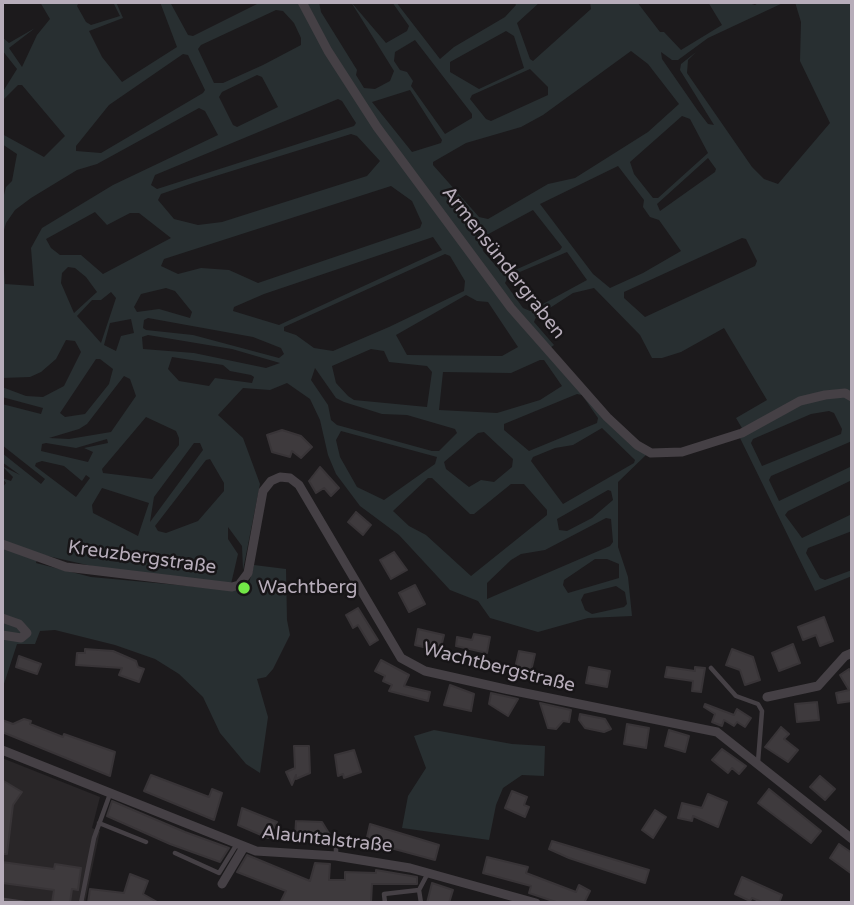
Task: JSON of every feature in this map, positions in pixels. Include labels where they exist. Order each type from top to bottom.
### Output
[{"type":"street","name":"Armensündergraben","points":[[302,2],[328,51],[377,127],[511,308],[607,417],[637,445],[651,453],[682,452],[742,433],[800,401],[845,393],[852,397]]},
{"type":"street","name":"Wachtbergstraße","points":[[239,585],[248,573],[251,562],[263,491],[271,481],[280,477],[289,478],[306,496],[392,647],[411,665],[505,689],[717,732],[852,839]]},
{"type":"street","name":"Kreuzbergstraße","points":[[2,544],[66,567],[196,585],[239,585]]},
{"type":"street","points":[[2,618],[19,625],[27,633],[21,638],[2,635]]},
{"type":"street","points":[[767,697],[818,687],[845,656],[852,653]]},
{"type":"street","name":"Alauntalstraße","points":[[2,750],[241,846],[267,853],[336,856],[429,872],[536,903]]},
{"type":"street","points":[[222,884],[241,846]]},
{"type":"lane","points":[[712,668],[736,696],[758,704],[762,711],[758,762]]},
{"type":"lane","points":[[81,903],[99,823],[110,793]]},
{"type":"lane","points":[[99,823],[146,842]]},
{"type":"lane","points":[[336,856],[337,838]]},
{"type":"lane","points":[[176,853],[219,873],[241,846]]},
{"type":"lane","points":[[421,903],[419,890],[429,872]]},
{"type":"lane","points":[[385,903],[384,894],[419,890]]},
{"type":"lane","points":[[3,901],[24,903]]},
{"type":"shaded area","points":[[40,2],[79,2],[77,6],[86,22],[91,25],[120,16],[113,2],[116,2],[123,18],[89,31],[102,57],[122,82],[177,47],[160,2],[170,2],[188,35],[193,36],[261,2],[299,2],[326,51],[509,310],[542,349],[647,454],[618,482],[618,547],[628,577],[632,616],[588,618],[538,632],[490,618],[478,601],[450,590],[399,535],[360,506],[336,474],[328,455],[320,420],[310,399],[287,383],[270,390],[243,388],[218,415],[243,438],[260,484],[243,570],[242,546],[228,527],[228,539],[238,554],[231,584],[109,570],[39,554],[36,563],[91,577],[232,590],[249,583],[254,565],[286,569],[290,635],[273,669],[266,677],[257,679],[268,717],[260,773],[246,764],[220,733],[203,697],[179,674],[155,659],[115,645],[55,630],[40,631],[35,644],[17,644],[2,690],[2,488],[6,483],[2,478],[11,481],[13,477],[2,466],[20,475],[2,462],[2,453],[41,484],[45,479],[2,445],[2,404],[41,414],[43,408],[2,397],[2,387],[26,396],[43,397],[64,386],[81,352],[75,341],[66,340],[56,359],[41,372],[30,377],[2,378],[2,241],[5,284],[34,286],[31,248],[42,228],[113,185],[218,135],[205,111],[199,108],[97,164],[77,170],[31,198],[15,210],[6,223],[2,237],[2,203],[6,187],[12,181],[17,154],[2,144],[2,134],[44,157],[65,136],[22,85],[18,85],[2,101],[2,93],[17,69],[2,50],[2,37],[9,43],[35,28],[9,48],[22,67],[37,35],[50,19]],"holes":[[[276,10],[283,11],[294,23],[301,38],[301,45],[223,83],[214,83],[198,49],[201,45]],[[183,54],[188,55],[205,90],[203,93],[101,153],[76,151],[76,146],[109,105]],[[257,75],[262,77],[278,107],[237,127],[233,125],[219,97],[222,92]],[[338,99],[356,123],[354,126],[157,189],[151,185],[155,175]],[[351,134],[357,136],[380,161],[367,176],[222,222],[198,225],[174,219],[158,200],[161,194]],[[391,186],[412,201],[422,223],[420,228],[258,283],[229,270],[201,268],[178,274],[161,266],[164,259]],[[95,212],[107,225],[130,213],[139,213],[171,238],[103,274],[81,255],[60,255],[51,248],[46,239]],[[433,237],[442,250],[279,325],[233,311],[234,307],[264,294]],[[445,254],[450,256],[465,281],[464,291],[389,327],[333,351],[314,348],[296,335],[284,331],[284,327]],[[68,267],[75,268],[97,292],[74,313],[61,283],[62,273]],[[166,288],[175,291],[192,312],[190,318],[159,309],[137,312],[134,307],[141,294]],[[111,292],[116,298],[101,343],[77,316],[92,300],[101,300]],[[466,295],[477,301],[488,302],[518,347],[502,356],[407,355],[396,335]],[[148,318],[253,337],[281,348],[284,354],[279,358],[193,335],[146,330],[143,328],[144,320]],[[131,319],[134,333],[121,336],[116,351],[104,345],[110,323]],[[148,335],[232,349],[280,363],[266,368],[194,353],[143,349],[142,337]],[[371,349],[384,351],[389,362],[427,366],[432,372],[427,407],[354,400],[336,383],[332,366]],[[172,357],[223,365],[230,371],[254,377],[252,383],[215,378],[209,386],[179,381],[168,369]],[[96,359],[113,369],[109,384],[85,414],[65,417],[60,413]],[[544,360],[562,386],[540,400],[497,413],[439,410],[443,372],[511,373]],[[315,368],[336,398],[344,402],[382,414],[407,415],[455,429],[457,433],[439,451],[432,451],[337,425],[331,420],[328,405],[311,380]],[[124,376],[130,379],[136,396],[111,432],[69,439],[49,438],[87,424]],[[577,394],[582,395],[598,418],[597,423],[529,451],[504,430],[504,424]],[[146,417],[176,431],[179,445],[152,479],[103,473],[102,469]],[[602,428],[635,460],[634,463],[563,504],[531,461],[533,457],[555,448],[573,445]],[[341,431],[437,457],[435,464],[384,500],[357,487],[340,457],[336,440]],[[484,432],[513,459],[512,467],[494,482],[481,480],[469,487],[446,469],[444,462],[478,433]],[[107,439],[108,443],[84,448],[93,452],[88,462],[41,451],[42,444],[46,443],[76,448]],[[194,443],[200,443],[203,450],[150,522],[154,497]],[[210,459],[224,483],[224,491],[198,521],[166,533],[158,531],[155,526],[206,460]],[[42,461],[64,466],[82,481],[86,475],[90,478],[76,497],[35,466]],[[428,478],[432,478],[470,514],[474,514],[511,484],[524,484],[547,510],[547,515],[471,576],[426,535],[409,526],[393,511]],[[102,488],[149,503],[138,536],[93,513],[92,505]],[[608,490],[611,491],[613,500],[592,518],[567,531],[559,530],[557,519]],[[606,518],[611,519],[613,542],[610,546],[487,599],[487,583],[521,554],[545,550]],[[595,559],[607,559],[619,564],[619,578],[568,593],[563,585],[564,580]],[[616,586],[625,592],[627,604],[592,614],[585,610],[581,600],[584,594]]]},
{"type":"shaded area","points":[[305,2],[319,2],[321,12],[357,70],[356,75],[364,88],[375,89],[390,81],[394,71],[351,2],[386,43],[407,31],[409,26],[392,2],[396,2],[440,59],[454,47],[505,17],[516,5],[514,2],[540,2],[517,23],[533,61],[591,9],[590,2],[637,2],[660,32],[664,32],[681,50],[722,25],[708,2],[745,2],[755,5],[760,2],[785,2],[708,38],[678,60],[672,60],[661,52],[662,59],[698,111],[708,124],[714,125],[680,70],[681,64],[696,52],[688,60],[687,73],[752,167],[764,179],[778,184],[830,123],[800,61],[801,22],[795,2],[852,2],[852,441],[771,476],[769,480],[779,501],[852,466],[852,480],[788,511],[785,515],[802,538],[852,514],[852,531],[808,548],[806,553],[820,578],[825,580],[852,570],[852,576],[815,591],[740,438],[746,435],[736,418],[767,400],[724,328],[681,352],[652,358],[640,335],[594,288],[573,293],[536,317],[534,322],[554,345],[550,348],[529,326],[379,126],[330,50]],"holes":[[[506,31],[514,36],[524,68],[479,89],[450,72],[450,62]],[[415,40],[472,114],[472,118],[445,134],[411,86],[413,81],[407,72],[400,70],[394,61],[395,52]],[[631,51],[648,64],[679,104],[648,132],[575,178],[548,184],[488,219],[479,217],[433,162],[466,143],[521,127],[543,115]],[[530,69],[548,87],[548,95],[491,121],[486,119],[470,99],[472,95]],[[410,90],[442,140],[441,143],[412,152],[372,102]],[[682,116],[690,119],[708,153],[658,198],[653,198],[634,174],[630,162]],[[708,158],[716,169],[660,211],[657,204]],[[618,166],[644,200],[643,207],[650,217],[659,220],[681,251],[610,288],[593,274],[540,204]],[[533,210],[562,247],[506,274],[501,272],[483,251],[481,238]],[[742,238],[746,239],[757,261],[755,266],[645,317],[624,298],[624,292]],[[567,252],[587,280],[530,311],[523,308],[505,283],[508,277]],[[829,411],[834,413],[842,429],[841,434],[762,466],[751,443],[753,439],[811,414]]]},
{"type":"shaded area","points":[[434,730],[512,744],[545,746],[544,776],[522,775],[503,788],[496,805],[489,840],[402,828],[408,796],[426,768],[414,736]]},
{"type":"shaded area","points":[[2,758],[100,797],[92,828],[100,831],[85,903],[2,903]]},
{"type":"building","points":[[282,430],[301,436],[312,447],[301,458],[292,451],[290,457],[272,452],[267,435]]},
{"type":"building","points":[[320,467],[339,488],[331,496],[324,488],[316,493],[309,481]]},
{"type":"building","points":[[356,512],[371,525],[363,535],[348,522]]},
{"type":"building","points":[[394,552],[407,570],[391,579],[380,560]]},
{"type":"building","points":[[415,585],[425,604],[409,612],[399,593]]},
{"type":"building","points":[[358,608],[378,640],[370,645],[358,625],[353,628],[346,615]]},
{"type":"building","points":[[824,617],[833,641],[820,646],[816,635],[803,640],[798,627]]},
{"type":"building","points":[[418,629],[444,635],[440,651],[415,645]]},
{"type":"building","points":[[474,634],[490,637],[487,653],[456,646],[457,637],[472,640]]},
{"type":"building","points":[[793,644],[800,663],[779,671],[772,653]]},
{"type":"building","points":[[85,649],[113,651],[136,661],[138,667],[144,669],[139,682],[119,675],[122,668],[76,665],[77,653],[85,653]]},
{"type":"building","points":[[732,649],[753,657],[760,680],[745,685],[740,670],[726,665]]},
{"type":"building","points":[[519,651],[535,654],[531,671],[515,668]]},
{"type":"building","points":[[19,656],[41,664],[37,674],[16,667]]},
{"type":"building","points":[[381,660],[409,675],[404,686],[430,692],[428,701],[389,691],[392,685],[383,681],[385,676],[375,671]]},
{"type":"building","points":[[589,667],[610,671],[607,687],[586,683]]},
{"type":"building","points":[[667,667],[695,671],[695,667],[705,668],[701,692],[692,691],[693,681],[665,677]]},
{"type":"building","points":[[849,669],[852,674],[852,701],[838,703],[836,693],[849,690],[840,675]]},
{"type":"building","points":[[450,685],[474,694],[471,711],[444,705]]},
{"type":"building","points":[[491,693],[518,699],[508,716],[489,704]]},
{"type":"building","points":[[817,702],[819,720],[797,722],[795,704]]},
{"type":"building","points":[[540,703],[571,710],[569,722],[563,721],[556,729],[548,728]]},
{"type":"building","points":[[705,704],[734,715],[737,709],[751,718],[745,727],[737,722],[734,726],[724,720],[722,726],[712,722],[715,714],[704,707]]},
{"type":"building","points":[[580,714],[605,719],[611,729],[604,732],[585,728],[579,720]]},
{"type":"building","points":[[24,719],[63,737],[64,734],[115,752],[110,776],[2,732],[2,720],[13,724]]},
{"type":"building","points":[[627,724],[649,728],[646,748],[624,744]]},
{"type":"building","points":[[781,727],[789,734],[784,739],[798,750],[788,762],[765,747]]},
{"type":"building","points":[[669,730],[689,736],[685,752],[665,746]]},
{"type":"building","points":[[294,746],[309,746],[310,773],[296,779],[296,775],[292,785],[286,772],[295,768]]},
{"type":"building","points":[[722,749],[746,766],[739,774],[732,768],[728,773],[712,760]]},
{"type":"building","points":[[354,750],[361,772],[344,778],[343,774],[338,776],[335,755]]},
{"type":"building","points":[[151,775],[209,797],[212,789],[222,793],[214,820],[144,791]]},
{"type":"building","points":[[820,776],[835,789],[825,800],[810,787]]},
{"type":"building","points":[[2,780],[22,792],[13,805],[7,854],[2,854]]},
{"type":"building","points":[[769,789],[821,831],[811,843],[758,803]]},
{"type":"building","points":[[512,791],[527,797],[524,805],[529,807],[525,817],[505,808]]},
{"type":"building","points":[[708,794],[727,802],[718,827],[693,816],[692,821],[678,818],[682,803],[702,808]]},
{"type":"building","points":[[112,801],[229,848],[220,862],[170,844],[107,816]]},
{"type":"building","points":[[242,808],[277,822],[268,838],[238,825]]},
{"type":"building","points":[[655,810],[666,817],[653,838],[642,830]]},
{"type":"building","points":[[296,821],[322,822],[330,835],[310,834],[309,839],[295,838]]},
{"type":"building","points":[[370,824],[439,845],[435,860],[387,847],[386,850],[365,846]]},
{"type":"building","points":[[552,841],[649,870],[645,883],[549,849]]},
{"type":"building","points":[[839,844],[852,853],[852,874],[830,858]]},
{"type":"building","points":[[247,855],[310,881],[315,863],[330,864],[329,880],[345,880],[345,872],[376,873],[376,870],[417,877],[417,884],[372,884],[371,903],[280,903],[286,891],[237,872]]},
{"type":"building","points":[[487,857],[528,867],[526,873],[576,892],[579,885],[590,891],[584,903],[559,903],[529,893],[531,886],[483,873]]},
{"type":"building","points":[[2,862],[54,869],[55,864],[81,868],[78,890],[72,889],[70,903],[52,903],[54,890],[2,883]]},
{"type":"building","points":[[130,874],[148,881],[143,894],[159,903],[88,903],[90,889],[124,893]]},
{"type":"building","points":[[742,877],[782,895],[779,903],[764,903],[752,898],[750,901],[735,894]]},
{"type":"building","points":[[432,883],[453,890],[449,903],[427,903]]},
{"type":"place","name":"Wachtberg","points":[[244,588]]}]
